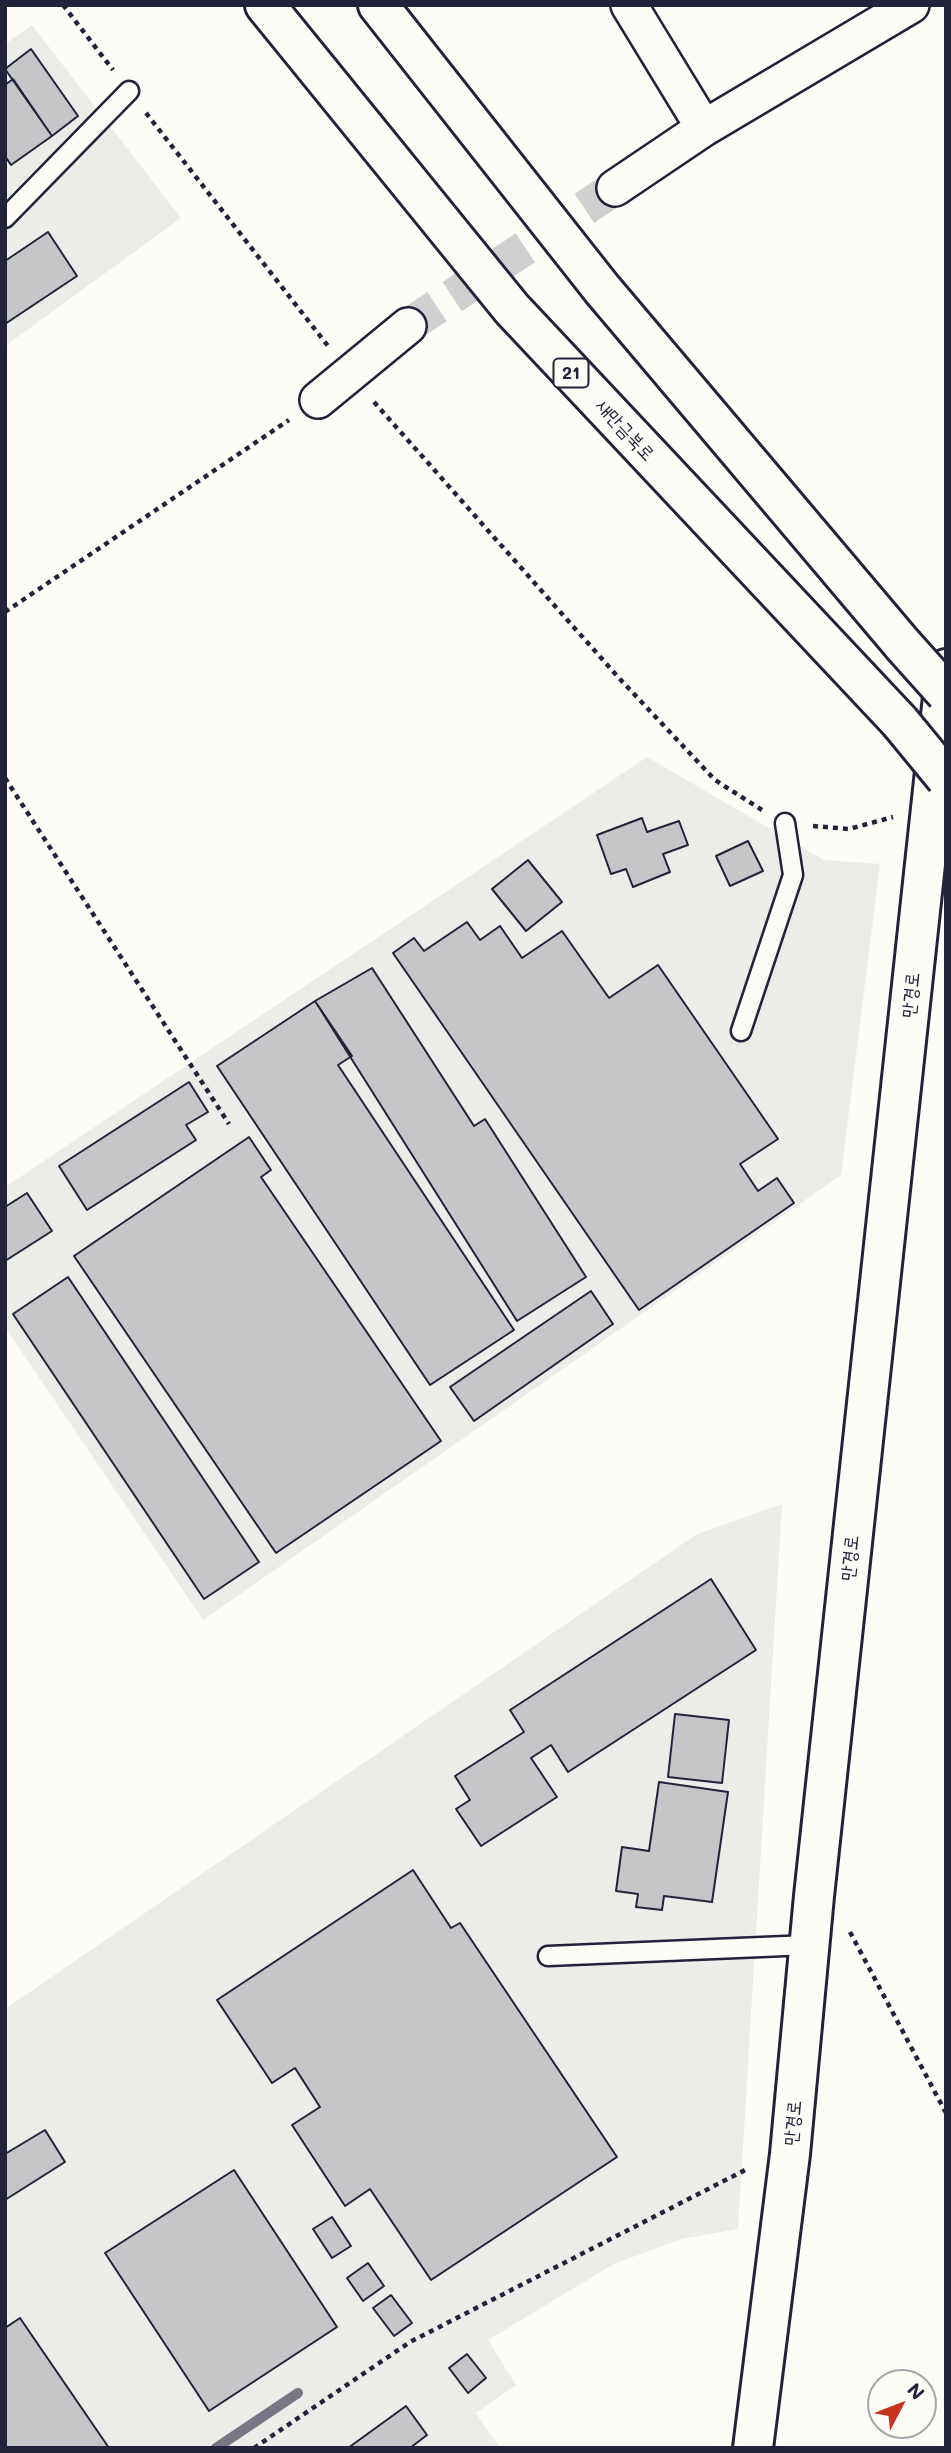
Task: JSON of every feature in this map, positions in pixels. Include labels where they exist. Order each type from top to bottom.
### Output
[{"type":"main road","name":"새만금북로","points":[[265,5],[512,309],[900,722],[938,792]]},
{"type":"main road","points":[[378,5],[602,289],[946,694]]},
{"type":"main road","name":"만경로","points":[[753,2448],[790,2154],[814,1896],[938,792],[946,669]]},
{"type":"street","points":[[629,5],[704,128]]},
{"type":"street","points":[[615,188],[704,128],[911,5]]},
{"type":"street","points":[[318,400],[408,326]]},
{"type":"lane","points":[[5,218],[129,91]]},
{"type":"lane","points":[[741,1031],[793,875],[785,823]]},
{"type":"lane","points":[[548,1956],[810,1945]]},
{"type":"path","points":[[63,5],[350,374],[618,677],[715,780],[785,823],[849,829],[938,792]]},
{"type":"path","points":[[5,612],[318,400]]},
{"type":"path","points":[[5,778],[229,1124]]},
{"type":"path","points":[[814,1896],[852,1933],[868,1970],[946,2113]]},
{"type":"path","points":[[254,2448],[410,2342],[765,2160],[790,2154]]},
{"type":"shaded area","points":[[32,25],[181,218],[5,346],[5,44]]},
{"type":"shaded area","points":[[647,757],[824,860],[880,864],[841,1175],[203,1620],[5,1327],[5,1187]]},
{"type":"shaded area","points":[[782,1504],[738,2229],[681,2239],[614,2264],[488,2340],[516,2385],[476,2413],[500,2448],[5,2448],[5,2009],[697,1534]]},
{"type":"building","points":[[31,49],[78,116],[52,136],[5,69]]},
{"type":"building","points":[[13,79],[52,136],[11,165],[5,156],[5,85]]},
{"type":"building","points":[[48,232],[77,276],[5,324],[5,261]]},
{"type":"building","points":[[642,818],[647,832],[679,821],[688,845],[663,854],[670,872],[633,887],[626,869],[611,874],[597,835]]},
{"type":"building","points":[[748,841],[763,871],[730,886],[716,856]]},
{"type":"building","points":[[528,860],[562,902],[526,931],[492,889]]},
{"type":"building","points":[[467,922],[480,940],[500,926],[522,958],[562,931],[609,998],[658,965],[778,1139],[740,1164],[758,1191],[777,1178],[794,1203],[639,1310],[393,953],[414,938],[424,951]]},
{"type":"building","points":[[372,968],[474,1126],[485,1119],[586,1277],[517,1321],[315,1001]]},
{"type":"building","points":[[315,1001],[352,1056],[338,1065],[514,1330],[430,1385],[217,1066]]},
{"type":"building","points":[[189,1082],[208,1112],[186,1125],[196,1140],[87,1210],[59,1166]]},
{"type":"building","points":[[249,1137],[271,1170],[261,1177],[441,1441],[276,1553],[74,1256]]},
{"type":"building","points":[[27,1193],[52,1231],[5,1261],[5,1207]]},
{"type":"building","points":[[68,1277],[259,1562],[204,1599],[13,1314]]},
{"type":"building","points":[[591,1291],[613,1324],[474,1421],[450,1387]]},
{"type":"building","points":[[711,1579],[756,1650],[568,1772],[551,1745],[531,1758],[557,1797],[481,1846],[456,1809],[470,1800],[455,1776],[524,1732],[510,1710]]},
{"type":"building","points":[[675,1714],[729,1720],[722,1783],[668,1777]]},
{"type":"building","points":[[659,1782],[728,1792],[712,1902],[664,1896],[662,1910],[636,1907],[638,1894],[616,1891],[622,1847],[649,1851]]},
{"type":"building","points":[[413,1870],[451,1928],[460,1923],[617,2157],[431,2280],[370,2189],[345,2206],[292,2125],[320,2107],[295,2068],[272,2083],[217,2000]]},
{"type":"building","points":[[45,2130],[65,2162],[5,2200],[5,2154]]},
{"type":"building","points":[[234,2170],[337,2327],[209,2411],[105,2253]]},
{"type":"building","points":[[332,2217],[351,2246],[332,2258],[313,2229]]},
{"type":"building","points":[[368,2263],[384,2286],[363,2301],[347,2278]]},
{"type":"building","points":[[391,2295],[412,2323],[394,2336],[373,2308]]},
{"type":"building","points":[[20,2318],[109,2448],[5,2448],[5,2328]]},
{"type":"building","points":[[467,2354],[486,2378],[468,2393],[449,2368]]},
{"type":"building","points":[[406,2406],[427,2435],[410,2448],[348,2448]]},
{"type":"waterway","points":[[216,2448],[298,2393]]},
{"type":"tunnel","points":[[408,326],[615,188]]}]
